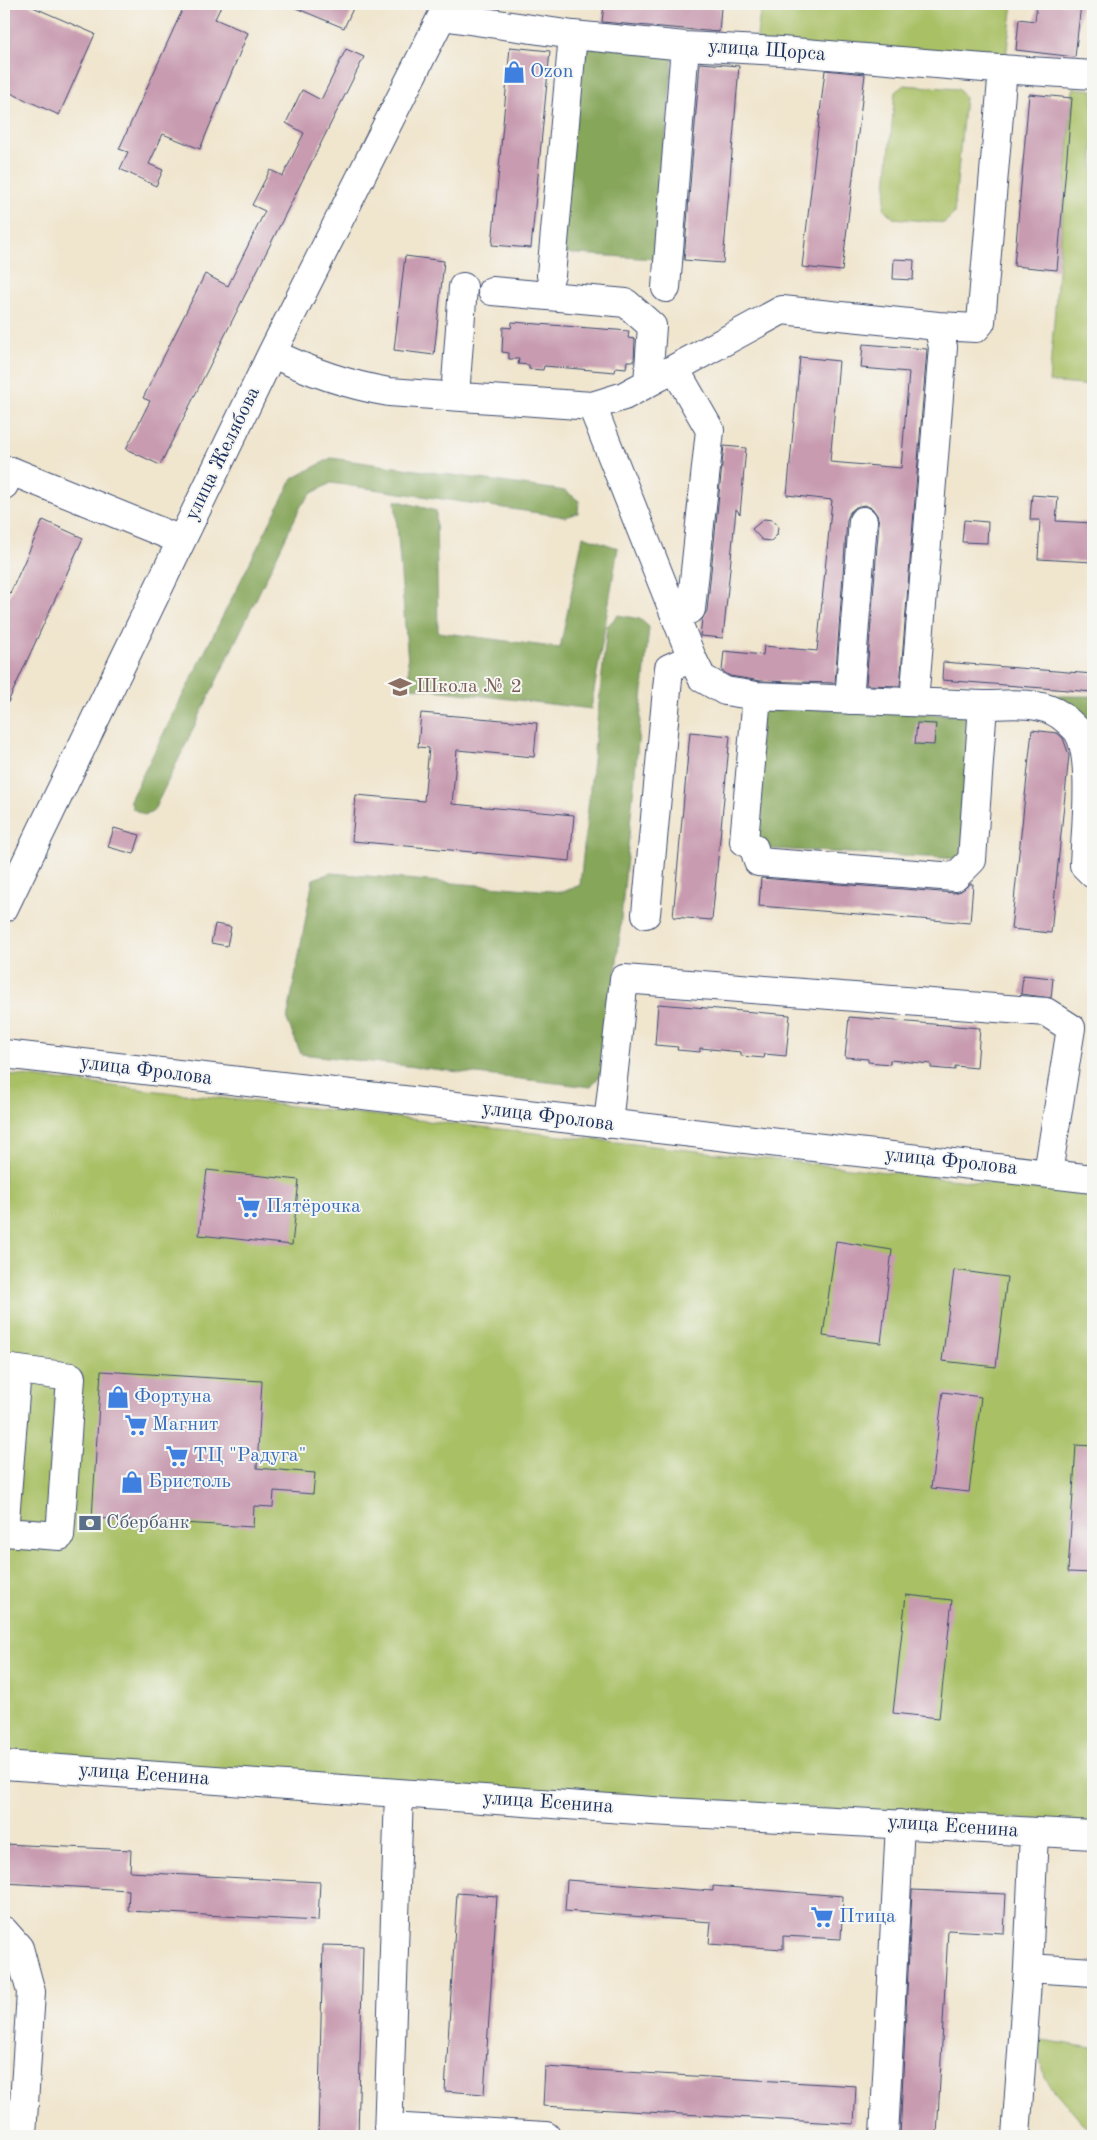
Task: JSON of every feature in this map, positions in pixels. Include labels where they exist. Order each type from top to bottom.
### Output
[{"type":"street","name":"улица Щорса","points":[[445,10],[573,34],[686,46],[781,51],[1003,70],[1093,75]]},
{"type":"street","name":"улица Желябова","points":[[4,908],[272,353],[445,10]]},
{"type":"street","points":[[551,275],[573,34]]},
{"type":"street","points":[[666,288],[686,46]]},
{"type":"street","points":[[272,353],[294,364],[359,387],[389,392],[592,406],[624,396],[782,310],[938,326],[976,328],[981,322],[1003,70]]},
{"type":"street","points":[[455,396],[462,287]]},
{"type":"street","points":[[492,291],[626,303],[652,326],[648,382]]},
{"type":"street","points":[[914,702],[943,346],[938,326]]},
{"type":"street","points":[[675,369],[710,430],[692,609],[676,616]]},
{"type":"street","points":[[592,406],[692,658],[702,678],[725,691],[757,696],[983,705],[1031,705],[1055,712],[1076,729],[1085,752],[1087,774],[1084,865],[1093,874]]},
{"type":"street","points":[[4,485],[10,471],[182,540]]},
{"type":"street","points":[[849,700],[863,521]]},
{"type":"street","points":[[646,914],[669,668],[692,658]]},
{"type":"street","points":[[757,696],[744,841],[754,848],[758,862],[955,877],[972,860],[983,705]]},
{"type":"street","points":[[608,1124],[624,979],[1046,1012],[1082,1030],[1048,1173]]},
{"type":"street","name":"улица Фролова","points":[[4,1054],[1093,1179]]},
{"type":"street","points":[[10,1369],[71,1377],[60,1536],[4,1532],[10,1369]]},
{"type":"street","name":"улица Есенина","points":[[4,1765],[652,1811],[1093,1835]]},
{"type":"street","points":[[399,1793],[388,2132],[546,2136]]},
{"type":"street","points":[[884,2136],[900,1824]]},
{"type":"street","points":[[1016,2136],[1028,1968],[1034,1833]]},
{"type":"street","points":[[4,1931],[19,1948],[32,1992],[22,2136]]},
{"type":"street","points":[[1028,1968],[1093,1972]]},
{"type":"green space","points":[[761,4],[1013,4],[1005,64],[756,44]]},
{"type":"green space","points":[[577,44],[673,54],[655,259],[562,253]]},
{"type":"green space","points":[[904,85],[958,89],[965,97],[954,214],[944,223],[893,218],[884,209],[895,92]]},
{"type":"green space","points":[[1073,88],[1093,90],[1093,386],[1049,382]]},
{"type":"green space","points":[[331,458],[566,491],[579,501],[578,513],[566,517],[331,483],[312,493],[301,506],[154,810],[145,815],[133,809],[130,800],[292,479]]},
{"type":"green space","points":[[395,500],[436,511],[438,632],[560,648],[583,536],[618,548],[591,709],[410,687]]},
{"type":"green space","points":[[618,615],[640,619],[649,627],[607,1066],[591,1087],[301,1054],[287,1020],[313,879],[331,873],[563,892],[580,885],[607,626]]},
{"type":"green space","points":[[1054,696],[1093,696],[1093,745]]},
{"type":"green space","points":[[762,706],[969,716],[962,859],[754,848]]},
{"type":"green space","points":[[4,1074],[1093,1195],[1093,1823],[653,1800],[4,1757]]},
{"type":"green space","points":[[1036,2039],[1093,2048],[1093,2136],[1044,2078]]},
{"type":"building","points":[[4,4],[26,4],[95,34],[59,115],[4,90]]},
{"type":"building","points":[[185,4],[222,4],[215,19],[248,33],[200,149],[163,134],[149,164],[163,170],[156,186],[120,169],[128,152],[119,149]]},
{"type":"building","points":[[286,4],[355,4],[344,28]]},
{"type":"building","points":[[604,4],[660,4],[721,8],[719,32],[602,22]]},
{"type":"building","points":[[1037,4],[1081,4],[1075,57],[1016,50],[1019,19],[1035,21]]},
{"type":"building","points":[[510,47],[550,51],[531,248],[492,245]]},
{"type":"building","points":[[346,49],[364,57],[160,465],[126,449],[150,401],[143,398],[205,274],[228,286],[265,211],[252,205],[270,170],[283,176],[304,133],[286,123],[302,90],[321,100]]},
{"type":"building","points":[[700,63],[739,66],[723,263],[684,260]]},
{"type":"building","points":[[825,70],[865,74],[842,271],[802,267]]},
{"type":"building","points":[[1029,94],[1072,98],[1057,270],[1014,266]]},
{"type":"building","points":[[405,256],[444,261],[434,355],[394,350]]},
{"type":"building","points":[[894,259],[914,260],[913,280],[893,279]]},
{"type":"building","points":[[512,322],[629,331],[628,338],[635,339],[634,361],[627,361],[626,368],[616,367],[615,372],[544,366],[543,370],[529,369],[529,365],[518,364],[519,359],[509,359],[509,353],[502,352],[503,327],[511,328]]},
{"type":"building","points":[[863,344],[927,349],[900,686],[866,685],[879,522],[872,508],[864,505],[856,507],[850,512],[847,520],[835,683],[761,681],[730,676],[722,671],[724,651],[763,655],[764,646],[817,651],[832,500],[787,495],[800,357],[839,361],[830,462],[901,468],[909,372],[861,368]]},
{"type":"building","points":[[724,446],[746,448],[740,514],[736,509],[723,638],[700,636],[702,619],[707,611]]},
{"type":"building","points":[[1032,495],[1058,497],[1056,521],[1093,523],[1093,562],[1038,559],[1040,520],[1030,520]]},
{"type":"building","points":[[764,519],[773,520],[778,526],[777,535],[771,541],[762,540],[752,529]]},
{"type":"building","points":[[43,520],[83,538],[4,711],[4,607]]},
{"type":"building","points":[[964,520],[988,522],[987,543],[962,542]]},
{"type":"building","points":[[943,662],[1093,674],[1093,692],[942,680]]},
{"type":"building","points":[[421,713],[537,723],[534,757],[457,750],[452,804],[574,815],[570,861],[352,841],[356,795],[424,801],[429,748],[418,747]]},
{"type":"building","points":[[917,723],[936,724],[934,745],[915,744]]},
{"type":"building","points":[[1032,730],[1057,733],[1063,738],[1069,755],[1051,933],[1011,929]]},
{"type":"building","points":[[690,732],[730,736],[712,920],[673,917]]},
{"type":"building","points":[[114,828],[140,835],[134,854],[108,847]]},
{"type":"building","points":[[761,878],[954,893],[973,884],[970,923],[759,906]]},
{"type":"building","points":[[215,924],[231,927],[227,946],[211,943]]},
{"type":"building","points":[[1023,975],[1053,978],[1051,998],[1021,994]]},
{"type":"building","points":[[658,1004],[790,1015],[786,1056],[765,1054],[764,1058],[741,1056],[741,1052],[700,1048],[700,1052],[677,1050],[678,1047],[655,1045]]},
{"type":"building","points":[[849,1017],[980,1028],[977,1068],[955,1066],[955,1070],[931,1068],[931,1064],[890,1060],[890,1064],[868,1062],[868,1059],[845,1057]]},
{"type":"building","name":"Пятёрочка","points":[[207,1170],[299,1180],[292,1245],[199,1235]]},
{"type":"building","points":[[836,1241],[892,1250],[881,1343],[823,1336]]},
{"type":"building","points":[[954,1270],[1007,1277],[996,1367],[942,1361]]},
{"type":"building","name":"ТЦ \"Радуга\"","points":[[101,1371],[262,1381],[257,1468],[315,1473],[313,1494],[274,1491],[273,1507],[254,1506],[253,1527],[92,1518]]},
{"type":"building","points":[[943,1392],[981,1397],[969,1492],[931,1488]]},
{"type":"building","points":[[1076,1445],[1093,1446],[1093,1573],[1068,1572]]},
{"type":"building","points":[[906,1595],[952,1600],[939,1718],[893,1713]]},
{"type":"building","points":[[4,1844],[131,1850],[130,1872],[320,1882],[318,1921],[128,1911],[129,1890],[4,1883]]},
{"type":"building","points":[[567,1880],[713,1891],[713,1886],[843,1896],[841,1939],[783,1936],[783,1949],[709,1944],[711,1922],[565,1911]]},
{"type":"building","points":[[912,1890],[1006,1894],[1004,1933],[948,1930],[937,2136],[900,2136]]},
{"type":"building","points":[[457,1893],[497,1896],[484,2094],[445,2091]]},
{"type":"building","points":[[323,1945],[363,1946],[358,2136],[318,2136]]},
{"type":"building","points":[[545,2067],[856,2086],[854,2124],[543,2106]]},
{"type":"place","name":"Ozon","points":[[514,72]]},
{"type":"place","name":"Школа № 2","points":[[400,687]]},
{"type":"place","name":"Пятёрочка","points":[[249,1207]]},
{"type":"place","name":"Фортуна","points":[[118,1397]]},
{"type":"place","name":"Магнит","points":[[136,1425]]},
{"type":"place","name":"ТЦ \"Радуга\"","points":[[177,1456]]},
{"type":"place","name":"Бристоль","points":[[132,1482]]},
{"type":"place","name":"Сбербанк","points":[[90,1523]]},
{"type":"place","name":"Птица","points":[[822,1917]]}]
